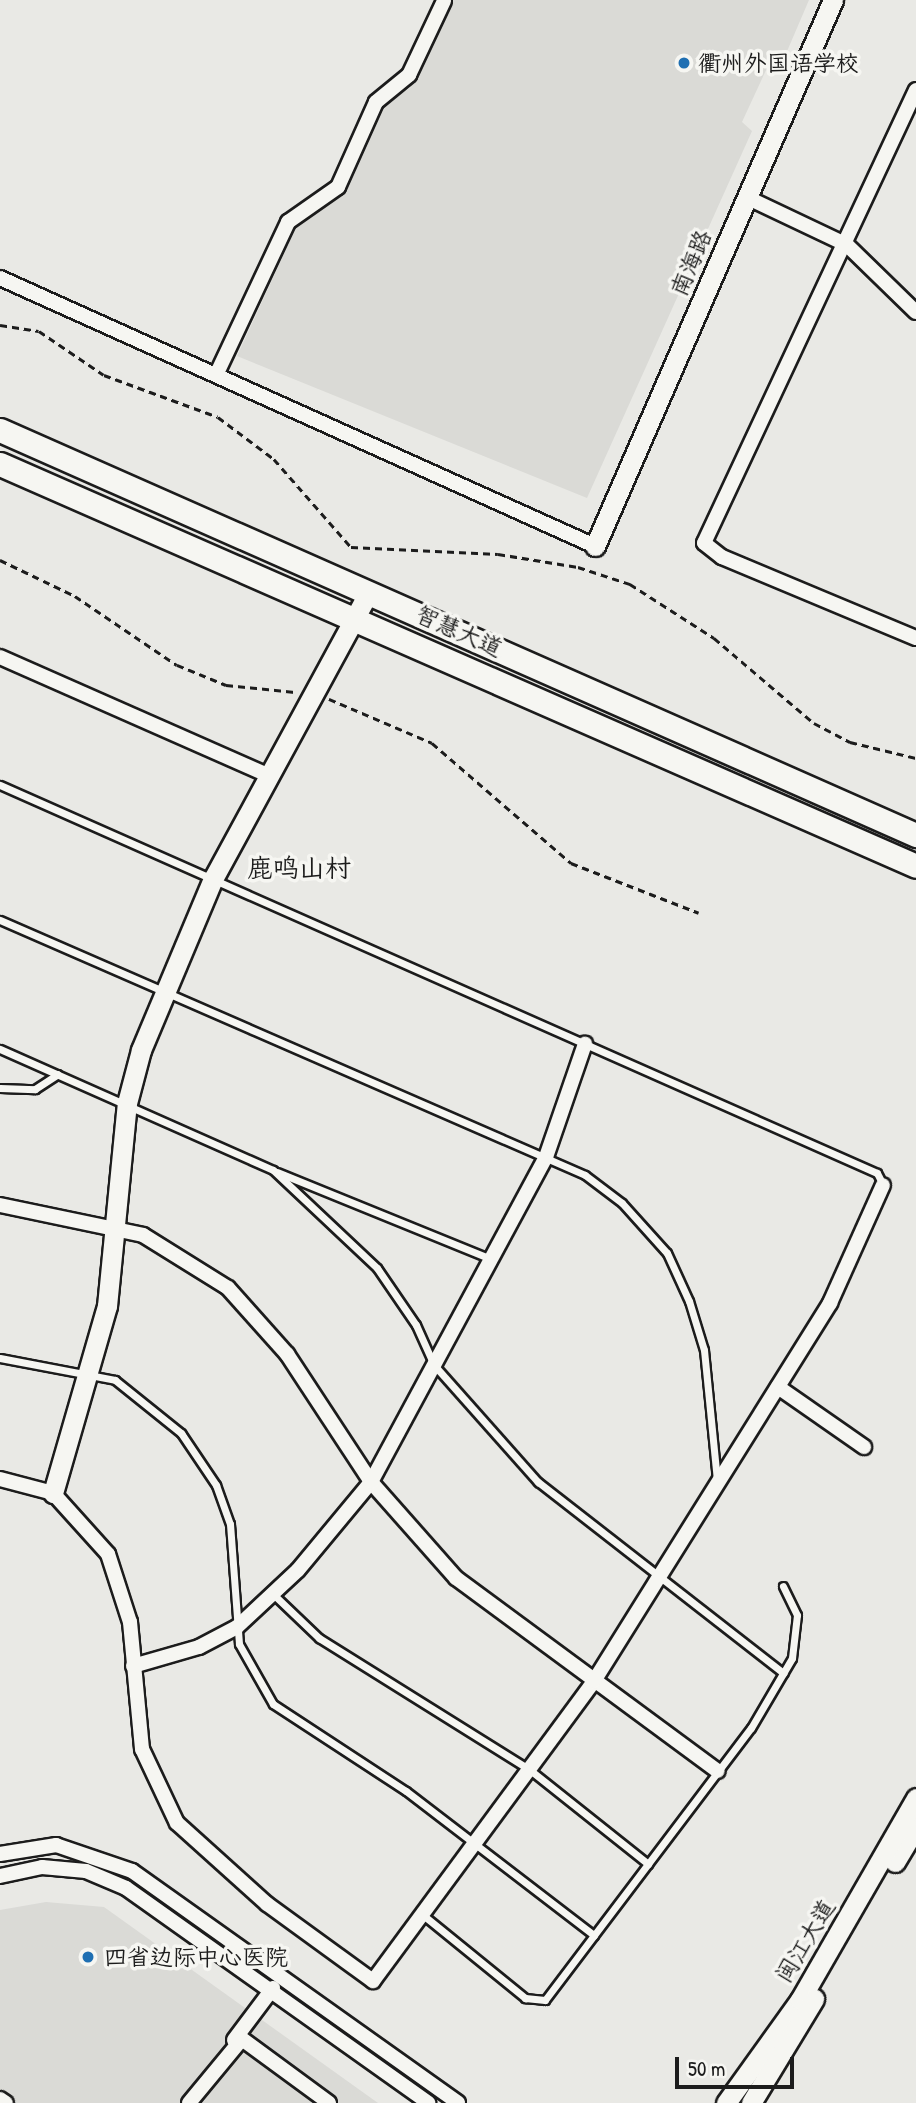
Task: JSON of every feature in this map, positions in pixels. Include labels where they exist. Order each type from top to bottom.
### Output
[{"type":"main road","name":"智慧大道","points":[[0,430],[916,835]]},
{"type":"main road","name":"智慧大道","points":[[0,464],[916,866]]},
{"type":"street","name":"南海路","points":[[595,546],[833,0]]},
{"type":"street","points":[[218,372],[288,222],[338,187],[376,103],[409,75],[444,1]]},
{"type":"street","points":[[916,90],[847,245],[704,543],[722,557],[916,638]]},
{"type":"street","points":[[746,197],[847,245],[916,312]]},
{"type":"street","points":[[0,278],[218,372],[595,546]]},
{"type":"street","points":[[53,1493],[91,1373],[107,1306],[127,1103],[166,993],[214,879],[369,592]]},
{"type":"street","points":[[0,657],[271,776]]},
{"type":"street","points":[[134,1666],[199,1647],[237,1627],[273,1594],[371,1482],[546,1157],[585,1044]]},
{"type":"street","points":[[0,1479],[53,1493],[108,1554],[130,1622],[134,1666],[133,1700],[149,1773],[202,1850],[373,1982],[594,1681],[778,1387],[854,1259],[883,1185]]},
{"type":"street","points":[[0,1205],[142,1235],[191,1261],[257,1316],[371,1482],[456,1578],[718,1771]]},
{"type":"street","points":[[778,1387],[864,1447]]},
{"type":"street","name":"闽江大道","points":[[726,2103],[800,2000],[916,1798]]},
{"type":"street","name":"闽江大道","points":[[751,2103],[916,1827]]},
{"type":"street","points":[[0,1854],[56,1845],[87,1851],[132,1871],[458,2103]]},
{"type":"street","points":[[0,1876],[42,1867],[86,1871],[126,1888],[269,1993],[428,2103]]},
{"type":"street","points":[[189,2103],[282,1976]]},
{"type":"street","points":[[234,2040],[242,2039],[329,2103]]},
{"type":"street","points":[[0,2099],[6,2103]]},
{"type":"lane","points":[[0,785],[877,1173],[883,1185]]},
{"type":"lane","points":[[0,920],[546,1157],[585,1175],[622,1203],[667,1253],[704,1350],[717,1483]]},
{"type":"lane","points":[[0,1049],[273,1170],[491,1259]]},
{"type":"lane","points":[[0,1088],[35,1089],[58,1074]]},
{"type":"lane","points":[[273,1170],[377,1268],[416,1325],[434,1365],[538,1482],[783,1672]]},
{"type":"lane","points":[[0,1359],[91,1373],[136,1395],[201,1457],[230,1524],[237,1627],[259,1686],[288,1718],[406,1791],[594,1936]]},
{"type":"lane","points":[[422,1915],[534,2003],[545,2000],[718,1771],[783,1672],[797,1615],[783,1586]]},
{"type":"lane","points":[[273,1594],[319,1638],[530,1770],[648,1864]]},
{"type":"path","points":[[0,325],[38,331],[104,375],[218,417],[274,458],[351,547],[498,554],[578,567],[630,584],[714,638],[814,723],[850,742],[916,758]]},
{"type":"path","points":[[0,560],[75,596],[177,665],[226,685],[315,695],[432,743],[533,833],[598,879],[699,912]]},
{"type":"shaded area","points":[[449,0],[809,0],[785,56],[773,55],[742,122],[752,131],[587,498],[237,356],[301,217],[338,196],[382,105],[410,88]]},
{"type":"shaded area","name":"四省边际中心医院","points":[[46,1902],[104,1907],[378,2103],[0,2103],[0,1910]]},
{"type":"place","name":"衢州外国语学校","points":[[684,63]]},
{"type":"place","name":"四省边际中心医院","points":[[88,1957]]},
{"type":"district","name":"鹿鸣山村","points":[[299,868]]}]
